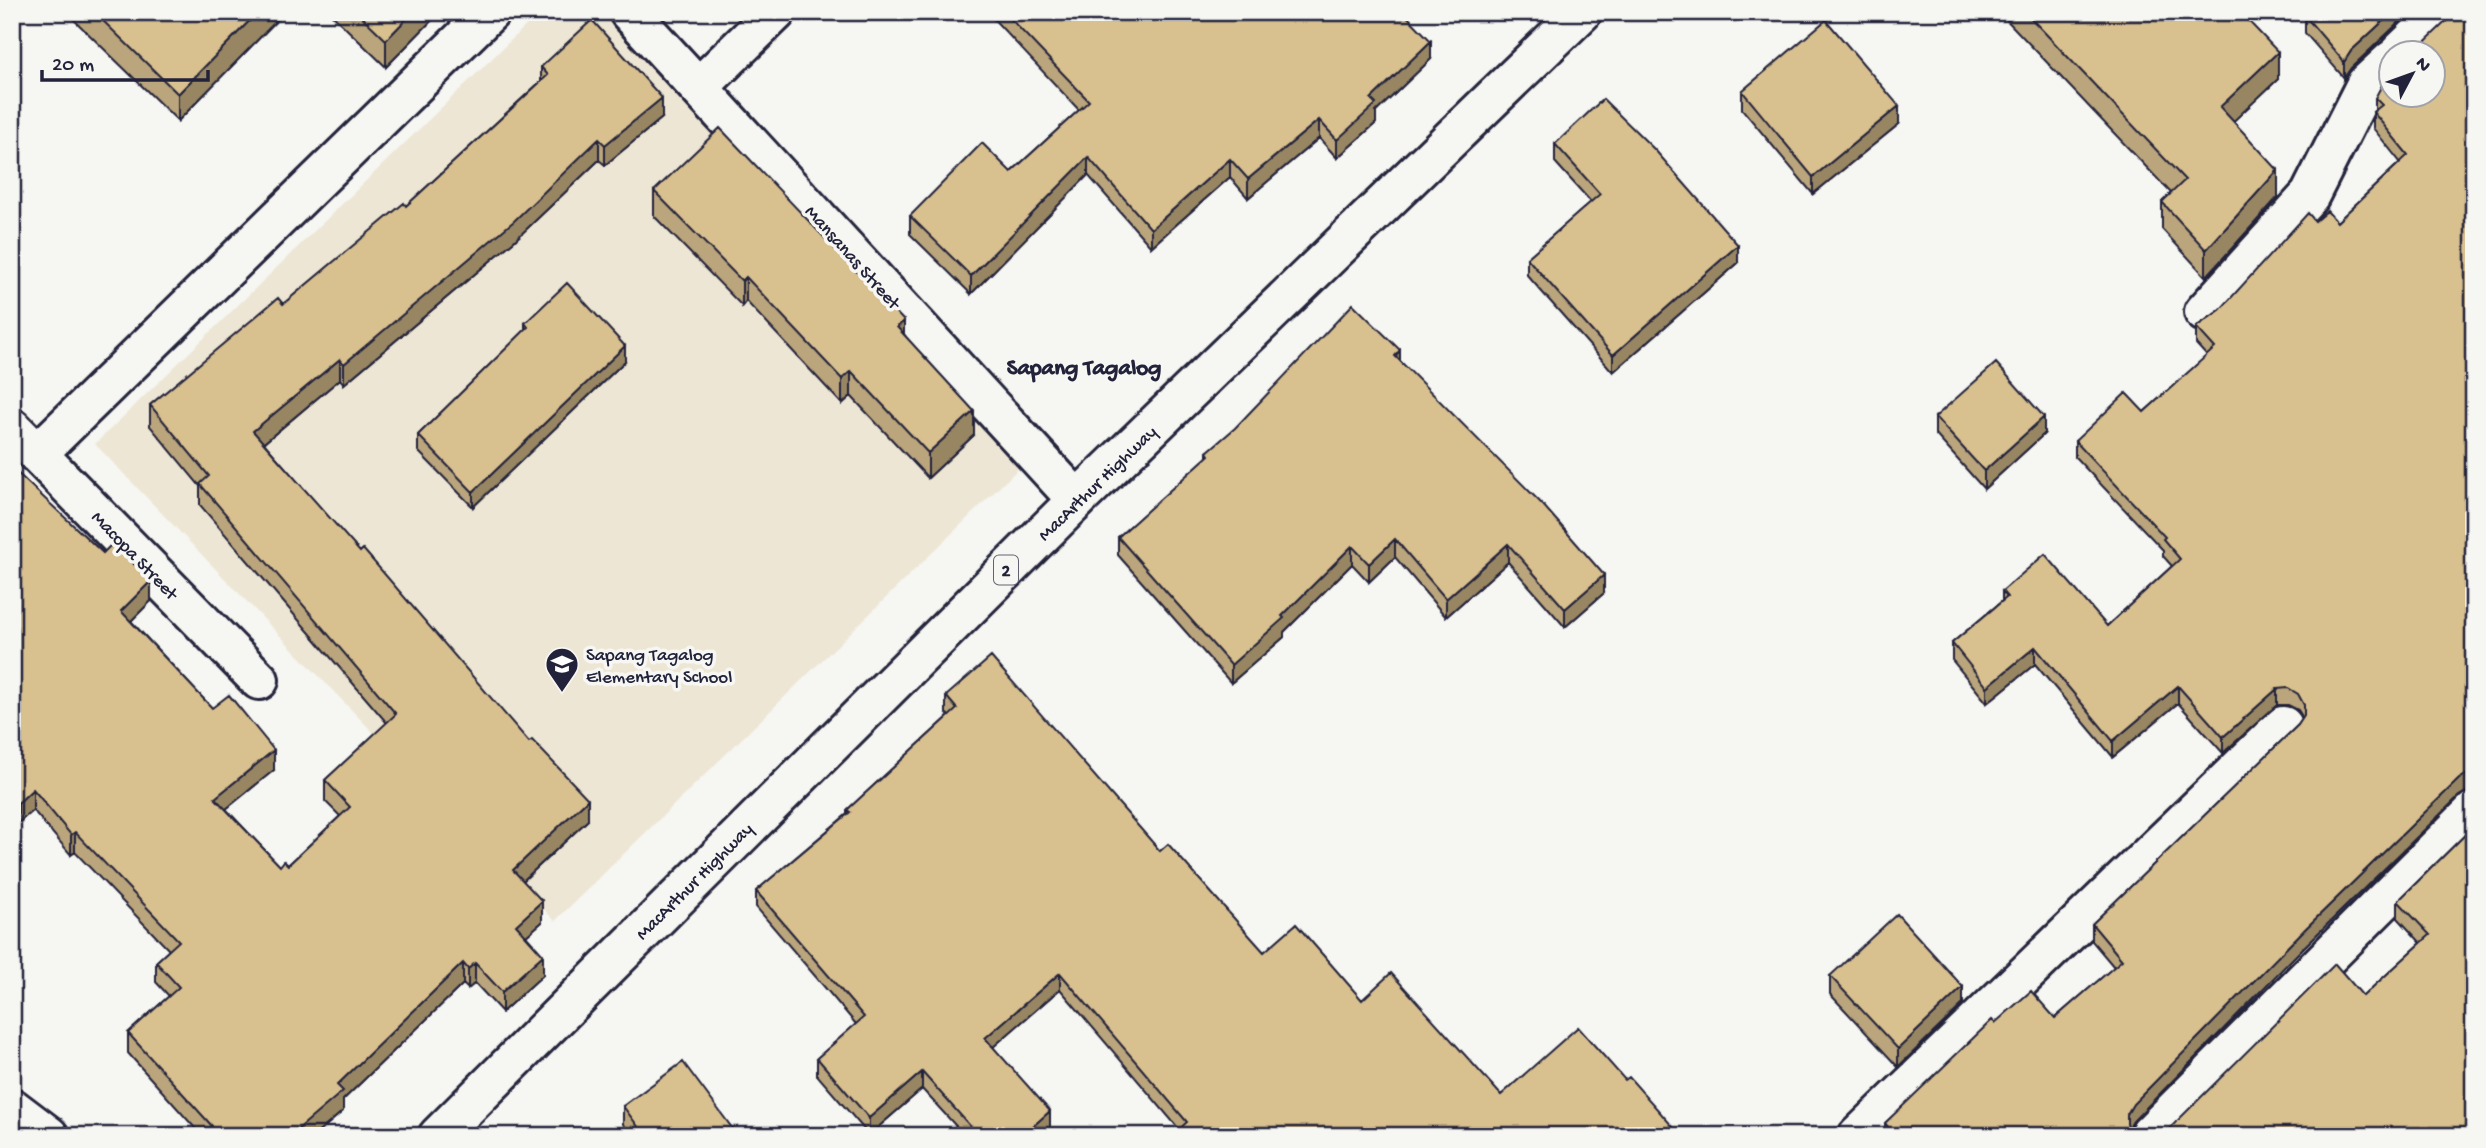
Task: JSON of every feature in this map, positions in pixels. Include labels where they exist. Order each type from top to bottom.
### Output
[{"type":"main road","points":[[25,441],[490,12]]},
{"type":"main road","name":"Mansanas Street","points":[[629,12],[1077,500]]},
{"type":"main road","points":[[699,87],[776,12]]},
{"type":"main road","name":"MacArthur Highway","points":[[438,1136],[1077,500],[1582,12]]},
{"type":"main road","points":[[2415,38],[2442,12]]},
{"type":"main road","points":[[2204,312],[2310,195],[2366,84],[2378,73]]},
{"type":"main road","name":"Macopa Street","points":[[25,441],[259,680]]},
{"type":"main road","points":[[1858,1136],[2283,726]]},
{"type":"main road","points":[[2148,1136],[2474,811]]},
{"type":"main road","points":[[12,1108],[49,1136]]},
{"type":"shaded area","name":"Sapang Tagalog Elementary School","points":[[540,12],[610,12],[1021,466],[555,921],[95,444]]},
{"type":"building","points":[[94,12],[258,12],[178,94]]},
{"type":"building","points":[[357,12],[413,12],[386,40]]},
{"type":"building","points":[[1004,12],[1296,12],[1300,17],[1305,12],[1403,12],[1431,41],[1371,99],[1376,104],[1337,140],[1319,120],[1248,179],[1230,159],[1151,229],[1088,157],[971,276],[910,216],[982,143],[1011,172],[1089,101]]},
{"type":"building","points":[[2025,12],[2240,12],[2278,52],[2220,107],[2278,170],[2206,250],[2162,202],[2185,180]]},
{"type":"building","points":[[2310,12],[2393,12],[2351,51],[2344,62],[2305,16]]},
{"type":"building","points":[[2456,12],[2474,12],[2474,773],[2459,779],[2305,929],[2133,1104],[2127,1114],[2127,1124],[2134,1136],[1881,1136],[1889,1128],[1885,1123],[1992,1020],[1995,1023],[2031,991],[2055,1018],[2122,960],[2092,924],[2298,725],[2304,716],[2304,705],[2298,694],[2288,688],[2277,689],[2223,737],[2178,686],[2113,741],[2035,647],[1987,687],[1952,643],[2007,597],[2002,591],[2045,554],[2107,626],[2180,559],[2163,539],[2165,537],[2075,441],[2126,393],[2144,412],[2215,348],[2196,327],[2220,310],[2308,213],[2315,221],[2327,211],[2337,222],[2408,155],[2373,112],[2378,108],[2448,108],[2448,38],[2429,38]]},
{"type":"building","points":[[592,20],[662,98],[605,145],[599,139],[514,221],[344,364],[340,359],[253,431],[360,552],[363,549],[529,742],[532,740],[588,799],[513,870],[542,901],[516,925],[543,955],[502,992],[475,963],[468,969],[463,963],[337,1085],[343,1091],[290,1136],[211,1136],[206,1131],[212,1126],[128,1033],[179,987],[156,962],[179,941],[75,832],[71,835],[33,789],[18,803],[12,797],[12,468],[103,553],[113,543],[151,581],[121,611],[212,708],[229,695],[274,750],[215,798],[280,866],[284,861],[288,865],[350,807],[325,780],[396,714],[200,484],[209,476],[150,405],[278,298],[283,304],[404,203],[406,206],[548,75],[541,67]]},
{"type":"building","points":[[1826,20],[1899,106],[1813,177],[1742,91]]},
{"type":"building","points":[[1603,99],[1655,150],[1738,245],[1613,355],[1527,258],[1600,194],[1555,144]]},
{"type":"building","points":[[720,128],[904,321],[897,327],[974,411],[928,453],[851,371],[842,379],[746,277],[742,281],[654,191]]},
{"type":"building","points":[[567,283],[625,346],[473,492],[418,435],[528,327],[525,323]]},
{"type":"building","points":[[1353,304],[1400,350],[1395,356],[1543,505],[1604,575],[1565,609],[1508,544],[1446,599],[1395,539],[1369,564],[1352,546],[1282,616],[1284,618],[1231,665],[1118,537],[1209,455],[1207,452],[1235,428]]},
{"type":"building","points":[[1996,363],[2044,417],[1984,471],[1935,417]]},
{"type":"building","points":[[991,657],[1160,851],[1168,844],[1264,952],[1296,924],[1362,1000],[1391,973],[1501,1095],[1578,1027],[1625,1080],[1629,1077],[1681,1136],[1172,1136],[1187,1122],[1060,973],[985,1038],[1050,1111],[1022,1136],[979,1136],[922,1072],[869,1118],[817,1058],[864,1017],[756,891],[850,812],[847,810],[957,709],[946,696]]},
{"type":"building","points":[[2474,826],[2474,1136],[2162,1136],[2335,964],[2363,996],[2430,935],[2398,901]]},
{"type":"building","points":[[1897,914],[1963,987],[1898,1049],[1830,976]]},
{"type":"building","points":[[683,1062],[738,1136],[645,1136],[623,1106]]},
{"type":"place","name":"Sapang Tagalog Elementary School","points":[[562,694]]},
{"type":"district","name":"Sapang Tagalog","points":[[1084,366]]}]
